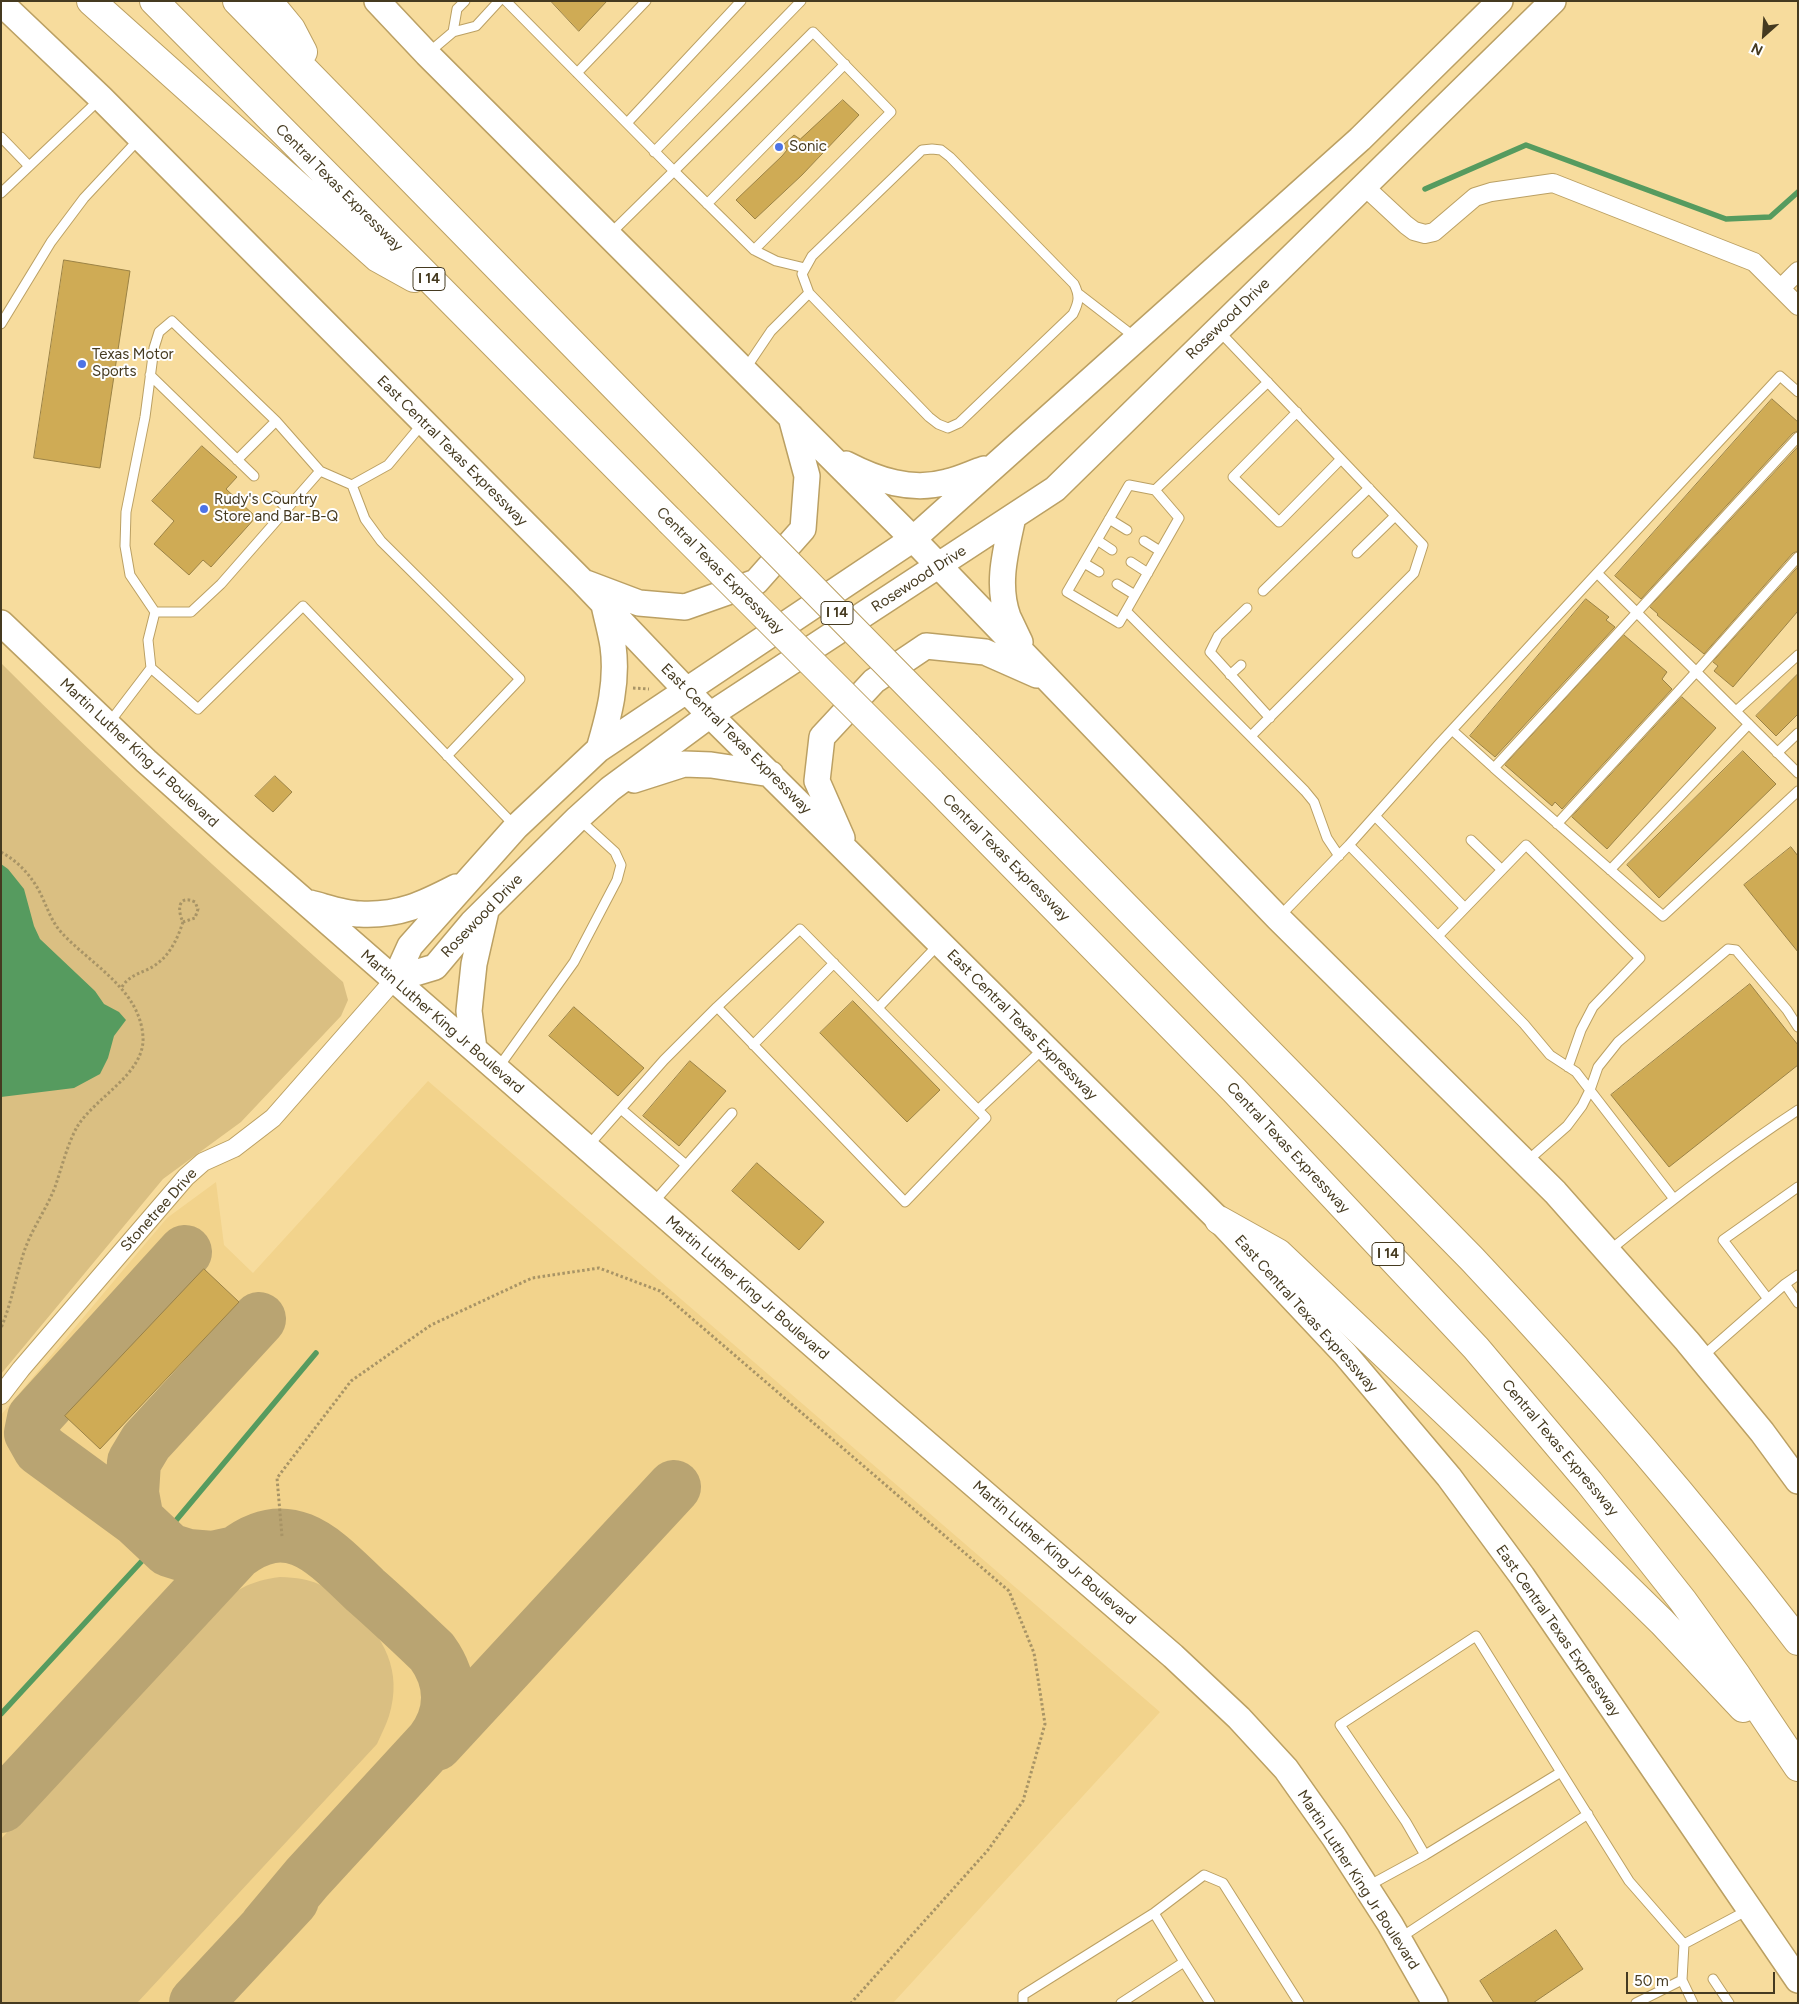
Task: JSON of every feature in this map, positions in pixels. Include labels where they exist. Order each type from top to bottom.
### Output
[{"type":"highway","points":[[91,1],[378,258],[444,295]]},
{"type":"highway","name":"Central Texas Expressway","points":[[154,1],[444,295],[930,781],[1234,1090],[1476,1348],[1589,1482],[1683,1601],[1737,1676],[1798,1767]]},
{"type":"highway","name":"I 14","points":[[237,1],[1472,1259],[1552,1344],[1654,1461],[1752,1581],[1798,1641]]},
{"type":"highway","points":[[268,1],[290,29],[320,84]]},
{"type":"highway","points":[[1219,1220],[1278,1253],[1491,1455],[1662,1622],[1735,1701],[1776,1736]]},
{"type":"main road","points":[[378,1],[427,54],[913,539],[1278,918],[1555,1192],[1701,1358],[1762,1432],[1796,1477]]},
{"type":"main road","points":[[395,979],[410,946],[516,827],[599,749],[913,539],[1360,140],[1500,1]]},
{"type":"main road","name":"Rosewood Drive","points":[[395,979],[435,967],[472,923],[610,789],[710,715],[1055,489],[1554,1]]},
{"type":"main road","name":"East Central Texas Expressway","points":[[1,4],[101,98],[582,581],[710,715],[1219,1220],[1345,1354],[1449,1478],[1522,1576],[1748,1910],[1798,1980]]},
{"type":"main road","points":[[582,581],[639,603],[685,607],[756,582],[803,529],[807,476],[791,417]]},
{"type":"main road","points":[[831,457],[879,479],[898,484],[924,485],[946,482],[996,465]]},
{"type":"main road","points":[[1012,517],[1003,569],[1002,589],[1008,616],[1029,660]]},
{"type":"main road","points":[[599,749],[609,717],[614,687],[613,646],[604,605]]},
{"type":"main road","name":"Martin Luther King Jr Boulevard","points":[[1,623],[108,725],[306,902],[586,1148],[1186,1668],[1239,1718],[1286,1769],[1334,1837],[1398,1939],[1435,2003]]},
{"type":"main road","points":[[848,852],[817,781],[822,737],[874,681],[926,646],[986,652],[1049,680]]},
{"type":"main road","points":[[610,789],[684,764],[711,765],[771,774]]},
{"type":"main road","points":[[306,902],[358,914],[388,913],[419,906],[469,880]]},
{"type":"main road","points":[[474,1049],[469,1011],[474,964],[486,911]]},
{"type":"street","points":[[1364,186],[1406,225],[1414,231],[1425,234],[1434,232],[1475,197],[1491,192],[1553,183],[1747,258],[1754,262],[1798,306]]},
{"type":"street","points":[[1781,288],[1798,272]]},
{"type":"street","name":"Stonetree Drive","points":[[1,1395],[20,1369],[186,1177],[203,1162],[242,1143],[273,1118],[395,979]]},
{"type":"lane","points":[[453,32],[457,9],[465,1]]},
{"type":"lane","points":[[427,54],[453,32],[476,26],[499,1]]},
{"type":"lane","points":[[506,1],[654,152],[754,250],[776,261],[805,268]]},
{"type":"lane","points":[[577,73],[646,1]]},
{"type":"lane","points":[[627,123],[741,1]]},
{"type":"lane","points":[[654,152],[801,1]]},
{"type":"lane","points":[[609,235],[813,32],[891,112],[754,250]]},
{"type":"lane","points":[[707,204],[845,64]]},
{"type":"lane","points":[[1,193],[101,98]]},
{"type":"lane","points":[[1,137],[29,166]]},
{"type":"lane","points":[[1,324],[51,242],[84,198],[147,144]]},
{"type":"lane","points":[[1079,294],[1073,314],[959,423],[948,428],[938,424],[929,417],[809,293],[802,274],[812,256],[922,150],[941,150],[1074,284],[1079,294],[1137,339]]},
{"type":"lane","points":[[744,370],[771,331],[809,293]]},
{"type":"lane","points":[[447,756],[520,679],[381,541],[365,519],[352,485],[320,471],[276,421],[172,321],[160,332],[154,348],[145,417],[126,512],[125,546],[130,575],[155,612],[148,640],[151,668],[198,709],[303,606],[447,756],[516,827]]},
{"type":"lane","points":[[1218,330],[1423,545],[1414,574],[1251,736]]},
{"type":"lane","points":[[150,375],[254,476]]},
{"type":"lane","points":[[1278,918],[1349,845],[1452,730],[1780,376],[1798,392]]},
{"type":"lane","points":[[1155,490],[1268,382]]},
{"type":"lane","points":[[1297,412],[1233,477],[1279,522],[1341,459]]},
{"type":"lane","points":[[237,460],[276,421]]},
{"type":"lane","points":[[352,485],[388,465],[424,423]]},
{"type":"lane","points":[[1494,768],[1798,437]]},
{"type":"lane","points":[[155,612],[192,612],[221,584],[320,471]]},
{"type":"lane","points":[[1129,485],[1155,490],[1180,518],[1119,623],[1067,592],[1109,520],[1129,485]]},
{"type":"lane","points":[[1263,591],[1369,488]]},
{"type":"lane","points":[[275,496],[287,508]]},
{"type":"lane","points":[[1357,553],[1395,516]]},
{"type":"lane","points":[[1109,520],[1126,530]]},
{"type":"lane","points":[[1097,540],[1112,550]]},
{"type":"lane","points":[[1144,541],[1160,551]]},
{"type":"lane","points":[[1557,824],[1798,557]]},
{"type":"lane","points":[[1131,562],[1148,573]]},
{"type":"lane","points":[[1084,563],[1099,572]]},
{"type":"lane","points":[[1597,573],[1798,773]]},
{"type":"lane","points":[[1117,584],[1135,595]]},
{"type":"lane","points":[[1247,608],[1218,636],[1210,652],[1270,718]]},
{"type":"lane","points":[[1126,611],[1314,802],[1327,838],[1338,856]]},
{"type":"lane","points":[[1736,711],[1798,654]]},
{"type":"lane","points":[[1230,675],[1241,665]]},
{"type":"lane","points":[[108,725],[151,668]]},
{"type":"lane","points":[[1610,870],[1749,724]]},
{"type":"lane","points":[[1452,730],[1663,916],[1798,790]]},
{"type":"lane","points":[[1777,753],[1798,733]]},
{"type":"lane","points":[[1375,816],[1465,908]]},
{"type":"lane","points":[[497,1070],[574,962],[617,880],[621,865],[615,852],[578,818]]},
{"type":"lane","points":[[1471,840],[1502,870]]},
{"type":"lane","points":[[1349,845],[1524,1024],[1550,1055],[1576,1072],[1674,1199]]},
{"type":"lane","points":[[1438,936],[1526,845],[1640,958],[1593,1007],[1581,1030],[1568,1067]]},
{"type":"lane","points":[[586,1148],[664,1060],[717,1007],[800,930],[986,1118],[905,1202],[717,1007]]},
{"type":"lane","points":[[878,1008],[940,944]]},
{"type":"lane","points":[[1525,1163],[1567,1126],[1582,1106],[1598,1067],[1618,1042],[1728,949],[1736,950],[1787,1010],[1798,1027]]},
{"type":"lane","points":[[753,1045],[834,964]]},
{"type":"lane","points":[[978,1110],[1044,1047]]},
{"type":"lane","points":[[621,1109],[686,1165]]},
{"type":"lane","points":[[1608,1252],[1674,1199],[1763,1133],[1798,1110]]},
{"type":"lane","points":[[652,1205],[732,1113]]},
{"type":"lane","points":[[1768,1299],[1722,1240],[1798,1187]]},
{"type":"lane","points":[[1701,1358],[1798,1275]]},
{"type":"lane","points":[[1786,1284],[1798,1303]]},
{"type":"lane","points":[[1424,1855],[1406,1822],[1340,1725],[1476,1636],[1629,1881],[1684,1944],[1682,1980],[1693,2003]]},
{"type":"lane","points":[[1366,1887],[1424,1855],[1561,1772]]},
{"type":"lane","points":[[1398,1939],[1588,1814]]},
{"type":"lane","points":[[1023,2003],[1023,1995],[1154,1913],[1204,1875],[1223,1883],[1299,2003]]},
{"type":"lane","points":[[1684,1944],[1748,1910]]},
{"type":"lane","points":[[1154,1913],[1210,2003]]},
{"type":"lane","points":[[1120,2003],[1184,1962]]},
{"type":"lane","points":[[1713,1979],[1729,2003]]},
{"type":"lane","points":[[1636,2003],[1682,1980]]},
{"type":"path","points":[[624,687],[650,688],[654,684]]},
{"type":"path","points":[[1,852],[15,860],[30,876],[60,931],[81,952],[122,987],[135,1008],[143,1038],[141,1056],[129,1073],[111,1088],[78,1126],[69,1144],[54,1189],[26,1246],[10,1306],[1,1328]]},
{"type":"path","points":[[122,987],[130,978],[157,964],[165,957],[183,922],[179,912],[180,905],[184,900],[188,899],[195,902],[198,909],[195,918],[183,922]]},
{"type":"path","points":[[282,1536],[277,1478],[351,1381],[431,1325],[532,1278],[599,1268],[660,1292],[1009,1591],[1034,1652],[1045,1724],[1023,1801],[988,1850],[851,2003]]},
{"type":"shaded area","points":[[1,663],[127,785],[343,982],[348,1000],[341,1016],[241,1122],[163,1179],[1,1374]]},
{"type":"shaded area","points":[[1,864],[8,869],[24,889],[34,926],[40,939],[95,991],[104,1004],[119,1012],[126,1020],[114,1036],[108,1058],[100,1074],[74,1088],[1,1097]]},
{"type":"shaded area","points":[[428,1081],[1160,1712],[893,2003],[1,2003],[1,1415],[167,1218],[216,1182],[224,1245],[253,1273]]},
{"type":"shaded area","points":[[280,1577],[311,1581],[327,1588],[363,1618],[381,1642],[388,1655],[394,1684],[389,1716],[377,1744],[137,2003],[1,2003],[1,1839],[213,1610],[228,1597],[251,1584]]},
{"type":"building","points":[[551,1],[607,1],[579,31]]},
{"type":"building","points":[[843,100],[859,115],[802,175],[755,219],[736,200],[782,156],[787,150],[783,145],[794,135],[800,139]]},
{"type":"building","name":"Texas Motor Sports","points":[[64,260],[130,271],[100,468],[34,458]]},
{"type":"building","points":[[1772,399],[1798,422],[1798,431],[1793,433],[1641,599],[1615,576]]},
{"type":"building","name":"Rudy's Country Store and Bar-B-Q","points":[[202,446],[237,477],[226,489],[256,517],[211,567],[203,560],[189,575],[154,544],[174,521],[152,501]]},
{"type":"building","points":[[1798,447],[1798,551],[1793,553],[1704,654],[1650,607]]},
{"type":"building","points":[[1798,567],[1798,611],[1733,687],[1714,671],[1718,666],[1713,662]]},
{"type":"building","points":[[1586,599],[1609,617],[1606,620],[1615,627],[1495,757],[1470,736]]},
{"type":"building","points":[[1624,635],[1667,672],[1662,679],[1672,689],[1562,809],[1555,802],[1552,806],[1505,765]]},
{"type":"building","points":[[1798,674],[1798,714],[1776,736],[1756,716]]},
{"type":"building","points":[[1682,697],[1716,728],[1607,849],[1572,817]]},
{"type":"building","points":[[1743,751],[1776,784],[1659,898],[1627,865]]},
{"type":"building","points":[[275,776],[292,792],[273,812],[255,796]]},
{"type":"building","points":[[1791,847],[1798,856],[1798,952],[1744,885]]},
{"type":"building","points":[[1750,984],[1798,1045],[1798,1065],[1669,1167],[1611,1095]]},
{"type":"building","points":[[853,1001],[940,1090],[907,1122],[820,1033]]},
{"type":"building","points":[[574,1007],[644,1068],[618,1096],[549,1036]]},
{"type":"building","points":[[690,1061],[726,1091],[679,1146],[643,1116]]},
{"type":"building","points":[[757,1163],[824,1222],[799,1250],[732,1191]]},
{"type":"building","points":[[204,1269],[239,1302],[100,1449],[65,1416]]},
{"type":"building","points":[[1556,1930],[1583,1969],[1533,2003],[1494,2003],[1480,1981]]},
{"type":"waterway","points":[[1425,189],[1526,145],[1726,219],[1770,217],[1798,192]]},
{"type":"waterway","points":[[173,1524],[316,1353]]},
{"type":"waterway","points":[[1,1714],[141,1562]]},
{"type":"taxiway","points":[[185,1252],[34,1418],[31,1433],[40,1449],[137,1520],[169,1550],[188,1556],[213,1558],[236,1553]]},
{"type":"taxiway","points":[[137,1520],[132,1493],[134,1462],[146,1442],[259,1319]]},
{"type":"taxiway","points":[[436,1744],[674,1487]]},
{"type":"taxiway","points":[[1,1806],[236,1553],[256,1541],[274,1536],[291,1536],[306,1542],[322,1551],[336,1563],[432,1652],[444,1674],[448,1697],[447,1708],[444,1720],[432,1742],[307,1878],[266,1927]]},
{"type":"taxiway","points":[[196,2003],[292,1900]]},
{"type":"place","name":"Sonic","points":[[779,147]]},
{"type":"place","name":"Texas Motor Sports","points":[[82,364]]},
{"type":"place","name":"Rudy's Country Store and Bar-B-Q","points":[[204,509]]}]
